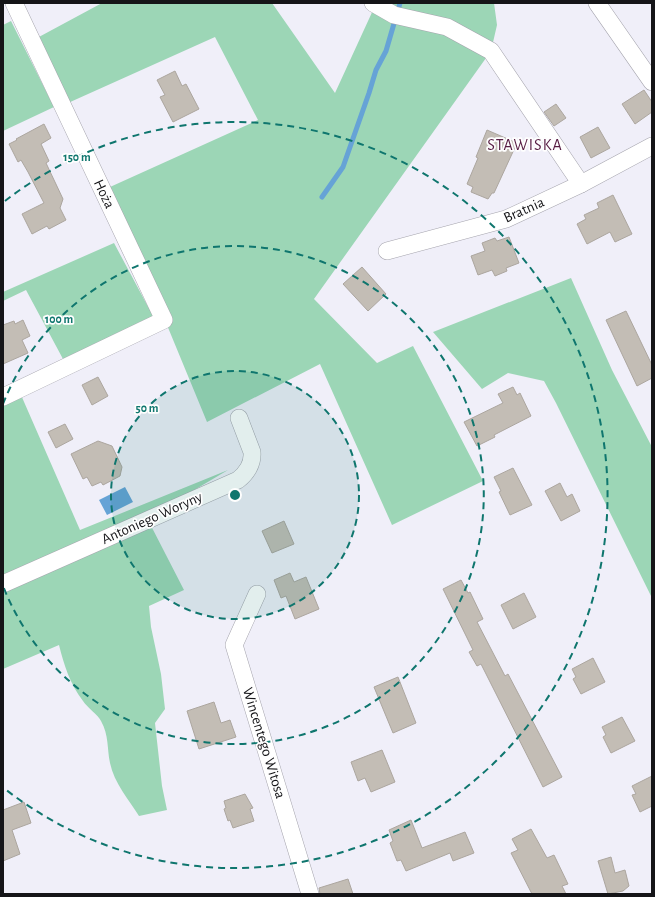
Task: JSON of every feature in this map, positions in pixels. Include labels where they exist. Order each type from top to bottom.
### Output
[{"type":"street","name":"Hoża","points":[[3,397],[164,320],[14,3]]},
{"type":"street","points":[[373,3],[397,16],[447,27],[491,51],[581,184]]},
{"type":"street","points":[[597,3],[652,82]]},
{"type":"street","name":"Bratnia","points":[[387,251],[506,219],[581,184],[652,146]]},
{"type":"street","name":"Antoniego Woryny","points":[[3,584],[238,480],[247,472],[253,456],[239,418]]},
{"type":"street","name":"Wincentego Witosa","points":[[256,594],[234,645],[310,894]]},
{"type":"green space","points":[[102,3],[272,3],[335,93],[374,8],[373,3],[494,3],[497,25],[491,51],[314,299],[377,363],[413,346],[483,481],[392,525],[320,364],[207,422],[110,187],[258,120],[215,37],[68,103],[37,38]]},
{"type":"green space","points":[[11,21],[54,107],[3,131],[3,25]]},
{"type":"green space","points":[[114,243],[153,316],[63,359],[26,290],[3,301],[3,292]]},
{"type":"green space","points":[[571,278],[612,370],[652,447],[652,598],[544,381],[508,373],[482,389],[433,332]]},
{"type":"green space","points":[[21,395],[80,530],[228,470],[147,518],[184,590],[149,606],[151,627],[161,674],[165,709],[155,723],[162,786],[167,810],[139,816],[126,797],[112,770],[104,726],[74,688],[65,667],[59,645],[3,669],[3,403]]},
{"type":"water","points":[[125,487],[133,502],[107,515],[99,500]]},
{"type":"building","points":[[175,71],[182,86],[186,84],[199,109],[173,122],[160,97],[165,95],[157,80]]},
{"type":"building","points":[[644,90],[652,102],[652,112],[635,124],[622,104]]},
{"type":"building","points":[[556,104],[566,118],[554,126],[544,112]]},
{"type":"building","points":[[44,124],[51,138],[41,144],[49,161],[46,163],[63,199],[60,208],[66,220],[49,229],[47,226],[32,234],[22,214],[44,203],[21,160],[18,162],[9,144]]},
{"type":"building","points":[[598,127],[610,148],[591,158],[580,137]]},
{"type":"building","points":[[487,130],[517,143],[494,193],[492,193],[488,199],[471,192],[473,187],[467,184],[478,158],[476,157]]},
{"type":"building","points":[[613,195],[632,234],[615,242],[610,232],[587,244],[577,224],[586,219],[584,215],[599,208],[597,203]]},
{"type":"building","points":[[509,237],[519,263],[506,268],[507,271],[495,276],[492,270],[478,275],[471,256],[485,251],[482,243],[495,238],[497,241]]},
{"type":"building","points":[[362,267],[386,294],[368,311],[343,284]]},
{"type":"building","points":[[626,311],[652,365],[652,378],[637,386],[606,320]]},
{"type":"building","points":[[23,320],[30,336],[22,340],[28,353],[3,364],[3,325],[14,321],[15,324]]},
{"type":"building","points":[[98,377],[108,396],[92,405],[82,385]]},
{"type":"building","points":[[513,387],[517,395],[520,393],[531,416],[494,435],[495,437],[477,446],[464,422],[503,403],[498,394]]},
{"type":"building","points":[[65,424],[73,439],[56,448],[48,432]]},
{"type":"building","points":[[98,441],[112,446],[122,467],[120,476],[103,485],[101,482],[92,486],[87,477],[83,479],[71,454]]},
{"type":"building","points":[[513,468],[532,505],[510,515],[499,492],[501,491],[494,477]]},
{"type":"building","points":[[560,483],[567,497],[572,494],[580,511],[561,521],[545,491]]},
{"type":"building","points":[[284,521],[294,544],[272,553],[262,531]]},
{"type":"building","points":[[290,573],[294,582],[306,577],[319,609],[295,619],[286,596],[281,598],[274,580]]},
{"type":"building","points":[[461,580],[468,593],[470,592],[483,619],[477,622],[505,676],[508,674],[562,777],[543,787],[481,664],[477,666],[469,652],[473,650],[443,589]]},
{"type":"building","points":[[524,593],[536,617],[513,629],[501,605]]},
{"type":"building","points":[[593,658],[605,682],[581,694],[573,679],[576,677],[572,669]]},
{"type":"building","points":[[398,677],[416,723],[393,733],[374,687]]},
{"type":"building","points":[[214,702],[221,723],[230,720],[236,737],[199,749],[187,711]]},
{"type":"building","points":[[622,717],[635,741],[611,753],[603,737],[606,735],[602,727]]},
{"type":"building","points":[[382,750],[395,782],[371,792],[365,778],[358,781],[351,762]]},
{"type":"building","points":[[652,776],[652,806],[640,812],[632,795],[636,794],[632,786]]},
{"type":"building","points":[[245,794],[253,808],[250,809],[254,821],[233,828],[230,820],[228,821],[224,809],[226,808],[224,801]]},
{"type":"building","points":[[24,802],[31,823],[12,830],[20,854],[3,861],[3,810]]},
{"type":"building","points":[[411,820],[422,848],[465,832],[474,853],[453,861],[450,853],[406,871],[401,860],[397,861],[390,843],[393,841],[389,830]]},
{"type":"building","points":[[531,829],[547,858],[554,855],[568,884],[562,886],[566,894],[532,894],[511,853],[518,850],[512,839]]},
{"type":"building","points":[[611,857],[615,873],[625,870],[629,886],[623,891],[608,894],[598,861]]},
{"type":"building","points":[[348,879],[353,894],[320,894],[319,888]]},
{"type":"waterway","points":[[322,197],[343,167],[376,70],[386,51],[400,3]]},
{"type":"district","name":"STAWISKA","points":[[525,145]]}]
